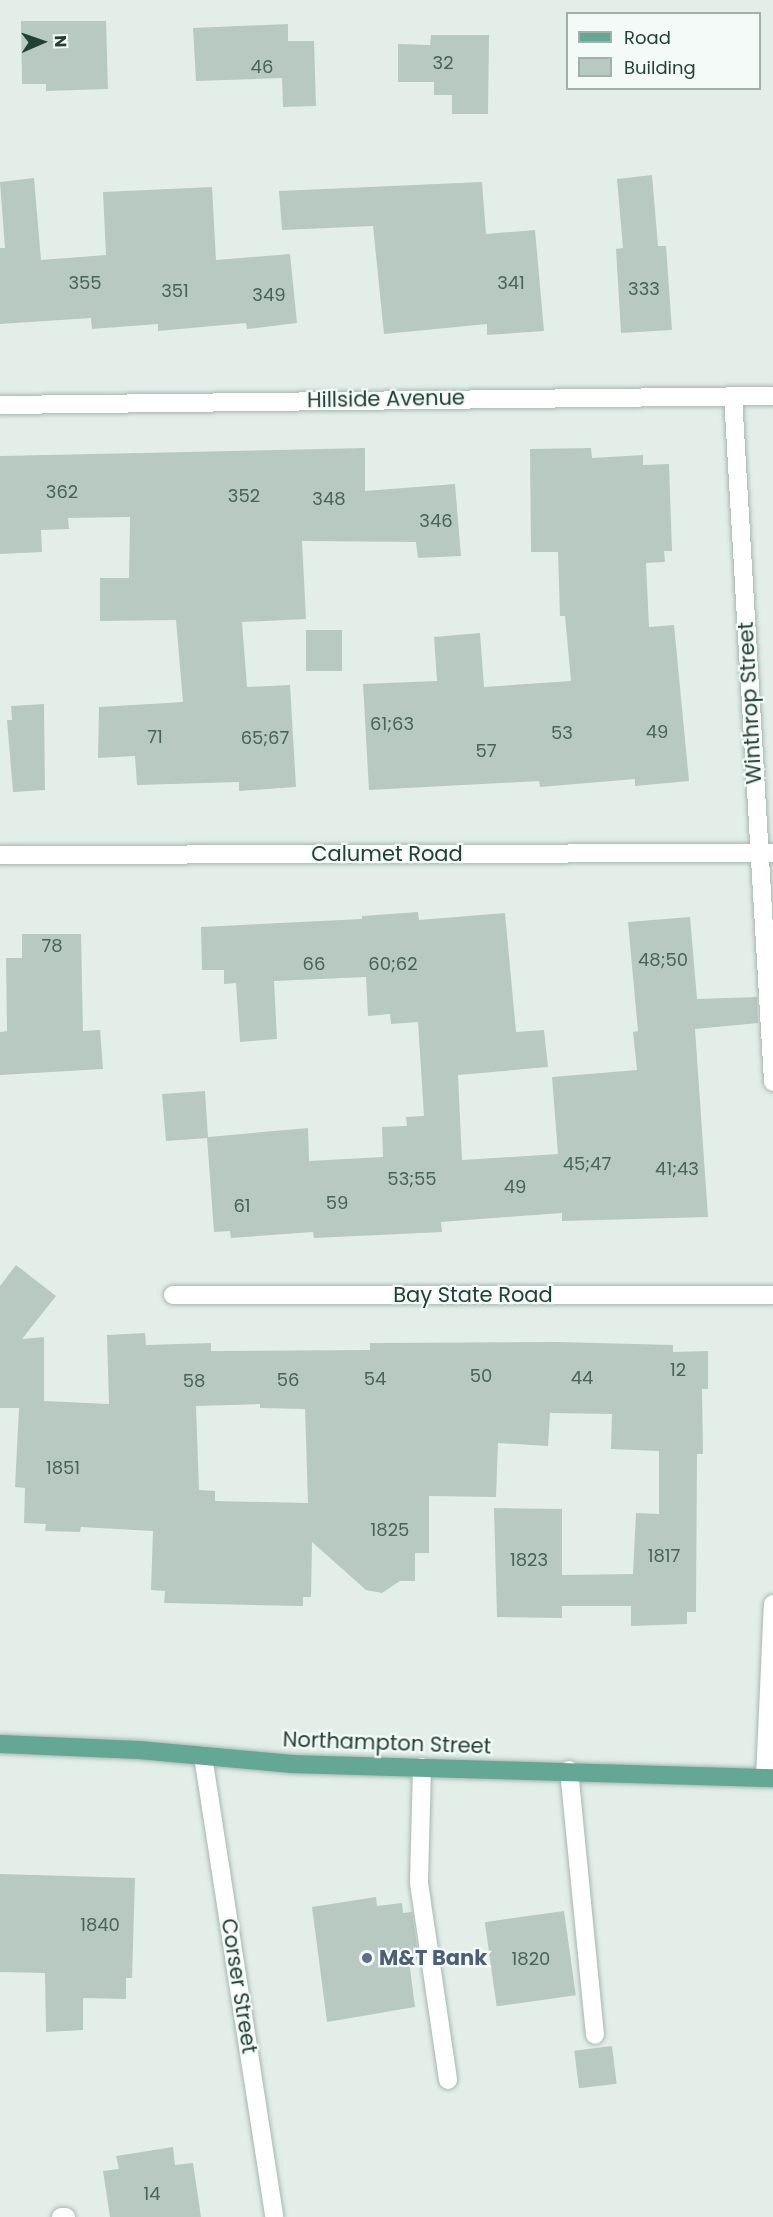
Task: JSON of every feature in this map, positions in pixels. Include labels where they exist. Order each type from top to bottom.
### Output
[{"type":"main road","name":"Northampton Street","points":[[0,1744],[203,1756],[292,1764],[569,1770],[769,1778]]},
{"type":"street","name":"Winthrop Street","points":[[734,396],[765,853],[773,1082]]},
{"type":"street","name":"Hillside Avenue","points":[[0,405],[773,396]]},
{"type":"street","name":"Calumet Road","points":[[0,855],[765,853]]},
{"type":"street","name":"Bay State Road","points":[[173,1295],[773,1295]]},
{"type":"street","points":[[769,1778],[773,1604]]},
{"type":"street","name":"Corser Street","points":[[203,1756],[274,2217]]},
{"type":"street","points":[[422,1767],[419,1883],[448,2080]]},
{"type":"street","points":[[569,1770],[595,2035]]},
{"type":"street","points":[[61,2217],[66,2217]]},
{"type":"building","points":[[21,21],[106,21],[108,89],[46,91],[46,84],[22,84]]},
{"type":"building","points":[[288,24],[288,41],[314,41],[316,106],[283,107],[282,78],[196,81],[193,28]]},
{"type":"building","points":[[431,35],[489,35],[488,114],[452,114],[452,95],[434,95],[434,82],[398,82],[398,44],[430,45]]},
{"type":"building","points":[[652,175],[658,246],[666,246],[672,330],[621,333],[616,249],[623,248],[617,179]]},
{"type":"building","points":[[34,178],[41,260],[106,255],[103,192],[212,187],[216,260],[290,254],[297,323],[247,329],[246,323],[158,331],[158,324],[92,329],[91,318],[0,324],[0,248],[5,248],[0,182]]},
{"type":"building","points":[[482,182],[486,234],[535,230],[544,331],[487,335],[487,324],[384,334],[373,226],[282,230],[279,191]]},
{"type":"building","points":[[365,448],[365,491],[455,484],[461,556],[418,558],[416,542],[302,541],[306,619],[242,622],[247,687],[290,685],[296,787],[239,791],[239,782],[137,785],[135,756],[98,758],[99,707],[183,702],[176,620],[100,621],[100,578],[129,578],[130,517],[68,518],[69,529],[41,530],[42,552],[0,554],[0,456]]},
{"type":"building","points":[[591,448],[592,458],[643,455],[643,465],[669,464],[672,551],[664,551],[665,562],[646,563],[649,627],[674,625],[689,781],[635,786],[635,779],[540,787],[539,781],[369,790],[363,684],[437,681],[434,637],[480,633],[484,687],[571,681],[565,616],[560,616],[558,552],[531,552],[530,449]]},
{"type":"building","points":[[306,630],[342,630],[342,671],[306,671]]},
{"type":"building","points":[[44,704],[45,790],[13,792],[7,720],[12,720],[11,706]]},
{"type":"building","points":[[418,912],[419,920],[505,913],[516,1032],[544,1030],[548,1067],[458,1075],[462,1160],[558,1154],[552,1077],[637,1070],[633,1032],[638,1031],[628,922],[690,917],[697,999],[757,997],[758,1023],[695,1029],[708,1217],[562,1221],[562,1213],[441,1222],[442,1232],[314,1238],[313,1232],[231,1238],[230,1231],[214,1232],[207,1138],[166,1141],[162,1094],[205,1091],[208,1137],[308,1128],[309,1161],[383,1157],[382,1127],[407,1126],[406,1117],[424,1116],[418,1022],[391,1024],[390,1014],[368,1016],[366,977],[274,981],[277,1039],[240,1042],[236,983],[224,984],[224,970],[202,970],[201,927],[362,919],[362,916]]},
{"type":"building","points":[[22,934],[81,934],[83,1031],[100,1030],[103,1069],[0,1075],[0,1032],[7,1031],[6,958],[22,958]]},
{"type":"building","points":[[16,1265],[56,1296],[22,1339],[44,1337],[44,1401],[109,1404],[107,1335],[145,1333],[146,1345],[211,1343],[211,1351],[370,1350],[370,1343],[557,1342],[673,1345],[673,1352],[708,1351],[708,1389],[702,1389],[703,1454],[697,1454],[696,1612],[687,1612],[687,1624],[631,1626],[631,1606],[562,1606],[562,1618],[497,1617],[494,1508],[562,1509],[562,1575],[633,1574],[636,1513],[659,1514],[659,1451],[611,1449],[612,1414],[550,1413],[548,1446],[498,1443],[496,1497],[429,1496],[429,1553],[415,1553],[415,1581],[400,1581],[382,1593],[366,1590],[312,1542],[311,1597],[303,1597],[303,1606],[164,1603],[165,1591],[151,1590],[153,1531],[81,1527],[80,1532],[45,1531],[46,1524],[24,1523],[25,1488],[15,1487],[19,1408],[0,1408],[0,1286]],"holes":[[[260,1404],[260,1408],[305,1409],[308,1503],[215,1501],[215,1491],[199,1490],[196,1406]]]},
{"type":"building","points":[[0,1874],[135,1878],[132,1978],[126,1978],[126,1999],[83,1998],[83,2030],[46,2032],[45,1973],[0,1972]]},
{"type":"building","points":[[376,1897],[377,1906],[402,1903],[403,1913],[412,1912],[419,1959],[409,1960],[415,2007],[327,2022],[312,1907]]},
{"type":"building","points":[[564,1911],[576,1995],[497,2006],[485,1922]]},
{"type":"building","points":[[612,2046],[617,2084],[579,2088],[574,2051]]},
{"type":"building","points":[[173,2147],[175,2165],[193,2163],[201,2217],[110,2217],[103,2171],[119,2169],[116,2156]]},
{"type":"place","name":"M&T Bank","points":[[367,1958]]}]
